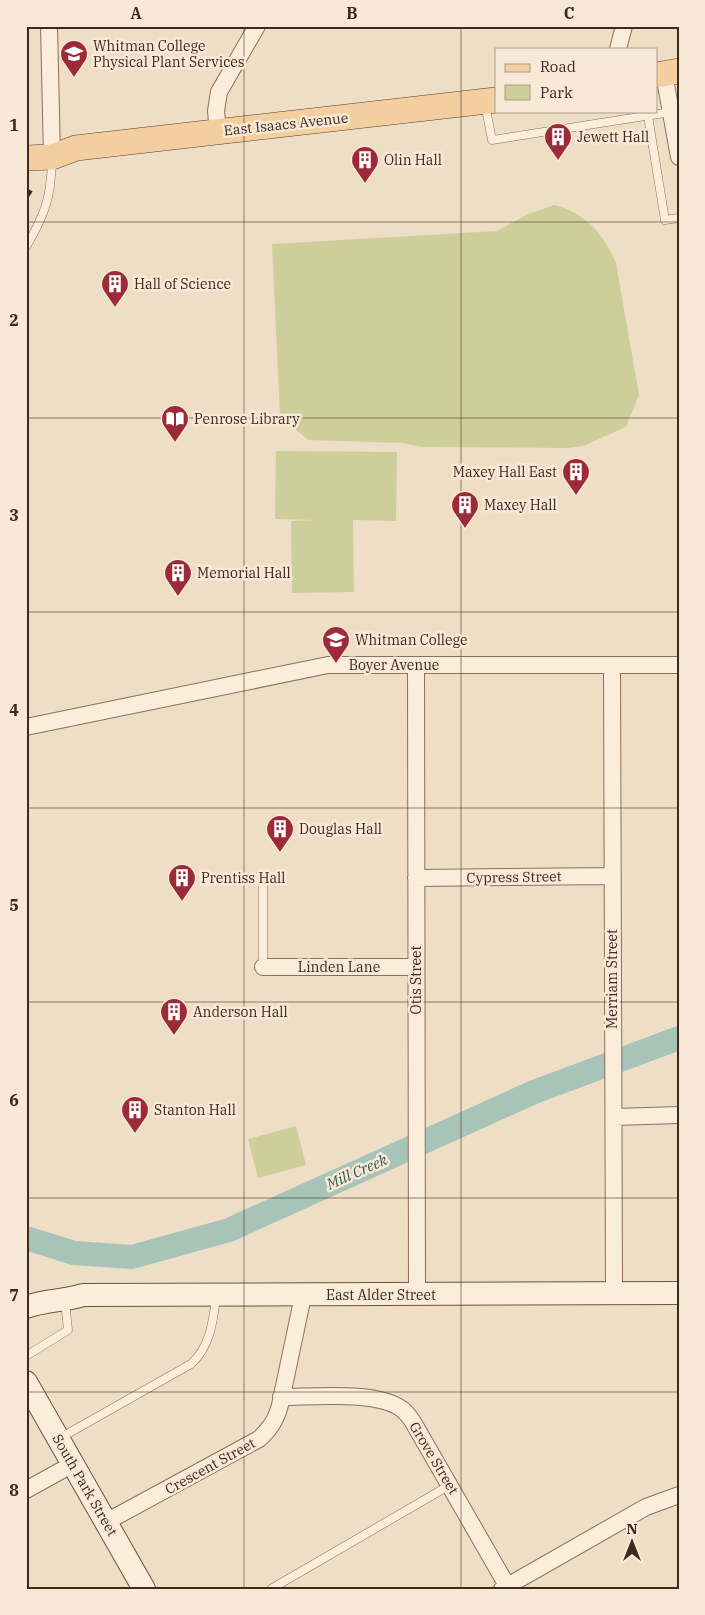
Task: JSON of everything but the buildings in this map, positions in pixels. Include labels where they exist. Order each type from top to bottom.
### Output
[{"type":"main road","name":"East Isaacs Avenue","points":[[26,158],[52,151],[76,148],[491,101]]},
{"type":"main road","name":"East Isaacs Avenue","points":[[26,144],[52,151]]},
{"type":"main road","name":"East Alder Street","points":[[26,1294],[74,1290],[74,1297]]},
{"type":"main road","name":"East Alder Street","points":[[26,1307],[74,1297],[679,1293]]},
{"type":"main road","name":"South Park Street","points":[[26,1382],[144,1589]]},
{"type":"street","points":[[49,26],[52,151]]},
{"type":"street","points":[[218,132],[216,111],[219,92],[257,26]]},
{"type":"street","points":[[618,48],[624,26]]},
{"type":"street","points":[[666,73],[679,157]]},
{"type":"street","name":"Otis Street","points":[[416,665],[418,1295]]},
{"type":"street","name":"Merriam Street","points":[[612,665],[614,1294]]},
{"type":"street","name":"Boyer Avenue","points":[[26,727],[316,666],[679,666]]},
{"type":"street","name":"Cypress Street","points":[[416,878],[612,876]]},
{"type":"street","name":"Linden Lane","points":[[263,967],[416,967]]},
{"type":"street","points":[[614,1118],[679,1115]]},
{"type":"street","name":"Crescent Street","points":[[106,1522],[259,1439],[269,1430],[276,1420],[303,1296]]},
{"type":"street","name":"Grove Street","points":[[281,1397],[360,1396],[391,1402],[404,1410],[450,1485],[506,1588]]},
{"type":"street","points":[[26,1490],[73,1464]]},
{"type":"street","points":[[506,1588],[646,1507],[679,1495]]},
{"type":"lane","points":[[491,101],[492,140],[671,112]]},
{"type":"lane","points":[[648,116],[665,220],[679,218]]},
{"type":"lane","points":[[26,247],[40,223],[49,196],[52,151]]},
{"type":"lane","points":[[263,880],[263,967]]},
{"type":"lane","points":[[59,1438],[200,1357],[212,1328],[217,1296]]},
{"type":"lane","points":[[26,1356],[68,1330],[74,1297]]},
{"type":"lane","points":[[271,1589],[450,1485]]},
{"type":"green space","points":[[554,205],[565,208],[584,219],[600,235],[616,263],[639,395],[626,427],[583,446],[568,448],[422,447],[403,443],[308,440],[280,416],[272,244],[497,231],[528,214]]},
{"type":"green space","points":[[276,451],[397,452],[396,521],[353,520],[354,592],[292,593],[291,521],[315,520],[275,519]]},
{"type":"green space","points":[[296,1126],[306,1165],[258,1178],[248,1139]]},
{"type":"waterway","name":"Mill Creek","points":[[26,1238],[74,1253],[132,1257],[229,1230],[534,1092],[679,1038]]},
{"type":"railway","points":[[26,198],[32,189]]},
{"type":"place","name":"Whitman College Physical Plant Services","points":[[74,78]]},
{"type":"place","name":"Jewett Hall","points":[[558,161]]},
{"type":"place","name":"Olin Hall","points":[[365,184]]},
{"type":"place","name":"Hall of Science","points":[[115,308]]},
{"type":"place","name":"Penrose Library","points":[[175,443]]},
{"type":"place","name":"Maxey Hall East","points":[[576,496]]},
{"type":"place","name":"Maxey Hall","points":[[465,529]]},
{"type":"place","name":"Memorial Hall","points":[[178,597]]},
{"type":"place","name":"Whitman College","points":[[336,664]]},
{"type":"place","name":"Douglas Hall","points":[[280,853]]},
{"type":"place","name":"Prentiss Hall","points":[[182,902]]},
{"type":"place","name":"Anderson Hall","points":[[174,1036]]},
{"type":"place","name":"Stanton Hall","points":[[135,1134]]}]
